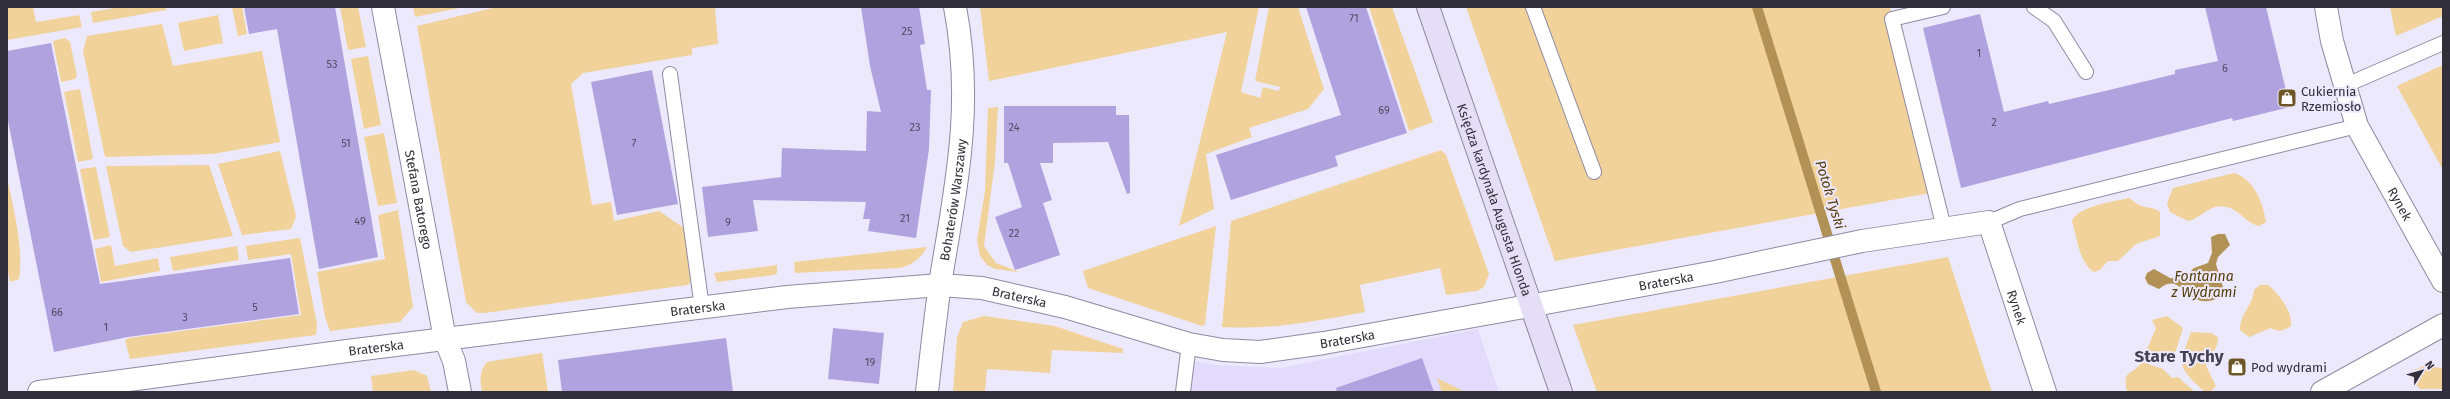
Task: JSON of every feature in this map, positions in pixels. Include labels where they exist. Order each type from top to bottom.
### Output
[{"type":"street","name":"Stefana Batorego","points":[[383,7],[446,339],[454,361],[460,392]]},
{"type":"street","name":"Bohaterów Warszawy","points":[[927,392],[940,285],[961,158],[964,113],[964,64],[955,7]]},
{"type":"street","name":"Księdza kardynała Augusta Hlonda","points":[[1428,7],[1560,392]]},
{"type":"street","name":"Rynek","points":[[2326,7],[2332,41],[2357,126],[2443,281]]},
{"type":"street","name":"Braterska","points":[[39,392],[446,339],[787,297],[940,285],[982,288],[1065,307],[1189,344],[1223,350],[1260,352],[1331,342],[1530,306],[1862,241],[1989,222]]},
{"type":"street","name":"Rynek","points":[[1989,222],[2045,392]]},
{"type":"street","points":[[2322,392],[2443,325]]},
{"type":"lane","points":[[1533,7],[1594,172]]},
{"type":"lane","points":[[1943,7],[1892,19],[1944,228]]},
{"type":"lane","points":[[2034,7],[2054,21],[2086,72]]},
{"type":"lane","points":[[2344,86],[2443,43]]},
{"type":"lane","points":[[670,74],[702,308]]},
{"type":"lane","points":[[1989,222],[2020,209],[2357,126]]},
{"type":"lane","points":[[1183,392],[1189,344]]},
{"type":"shaded area","points":[[7,7],[33,7],[36,22],[79,15],[82,27],[7,40]]},
{"type":"shaded area","points":[[121,7],[166,7],[166,10],[93,23],[91,12]]},
{"type":"shaded area","points":[[232,7],[242,7],[247,34],[238,36]]},
{"type":"shaded area","points":[[340,7],[358,7],[366,47],[348,50]]},
{"type":"shaded area","points":[[413,7],[464,7],[415,17]]},
{"type":"shaded area","points":[[497,7],[715,7],[718,44],[692,48],[692,55],[583,73],[571,84],[592,205],[611,202],[614,221],[659,211],[684,228],[692,281],[687,285],[485,313],[477,313],[466,302],[417,26]]},
{"type":"shaded area","points":[[980,7],[1259,7],[1241,92],[1260,98],[1263,87],[1279,91],[1280,87],[1255,81],[1269,7],[1298,7],[1324,89],[1308,109],[1249,128],[1252,137],[1206,154],[1214,209],[1179,226],[1227,32],[989,81]]},
{"type":"shaded area","points":[[1369,7],[1392,7],[1433,122],[1409,131]]},
{"type":"shaded area","points":[[1466,7],[1890,7],[1936,192],[1555,261]]},
{"type":"shaded area","points":[[2390,7],[2443,7],[2443,16],[2396,36]]},
{"type":"shaded area","points":[[218,15],[223,43],[184,51],[178,23]]},
{"type":"shaded area","points":[[162,24],[173,66],[262,51],[280,142],[213,154],[105,157],[83,51],[87,36]]},
{"type":"shaded area","points":[[65,38],[70,42],[77,76],[75,79],[61,82],[53,41]]},
{"type":"shaded area","points":[[368,56],[381,125],[364,129],[351,59]]},
{"type":"shaded area","points":[[2443,65],[2443,170],[2397,86]]},
{"type":"shaded area","points":[[80,89],[93,159],[78,162],[64,92]]},
{"type":"shaded area","points":[[998,107],[995,162],[984,246],[996,263],[1019,272],[995,269],[987,265],[980,256],[977,240],[985,191],[988,108]]},
{"type":"shaded area","points":[[384,133],[397,203],[378,206],[364,137]]},
{"type":"shaded area","points":[[1441,150],[1446,155],[1489,274],[1484,287],[1477,291],[1446,295],[1440,268],[1360,285],[1365,312],[1276,326],[1240,328],[1222,327],[1231,221]]},
{"type":"shaded area","points":[[280,151],[296,216],[291,229],[242,235],[218,164]]},
{"type":"shaded area","points":[[209,165],[233,236],[131,252],[123,246],[106,166]]},
{"type":"shaded area","points":[[96,167],[110,237],[94,240],[80,169]]},
{"type":"shaded area","points":[[2234,173],[2247,180],[2256,192],[2263,207],[2266,222],[2259,226],[2253,224],[2228,207],[2222,206],[2211,208],[2188,221],[2170,212],[2167,203],[2173,188]]},
{"type":"shaded area","points":[[7,177],[17,228],[20,254],[19,279],[10,282],[7,267]]},
{"type":"shaded area","points":[[2130,198],[2139,205],[2153,208],[2160,212],[2160,236],[2136,244],[2118,261],[2108,261],[2100,270],[2094,272],[2089,268],[2082,256],[2072,221],[2081,212],[2089,208]]},
{"type":"shaded area","points":[[398,210],[413,307],[400,322],[330,331],[325,317],[317,272],[385,259],[378,215]]},
{"type":"shaded area","points":[[1216,226],[1205,324],[1202,326],[1088,288],[1083,271]]},
{"type":"shaded area","points":[[300,238],[317,324],[316,335],[130,359],[125,340],[129,338],[301,315],[291,254],[248,260],[246,246]]},
{"type":"shaded area","points":[[111,245],[115,266],[158,258],[160,271],[101,282],[95,249]]},
{"type":"shaded area","points":[[237,246],[239,260],[173,271],[170,257]]},
{"type":"shaded area","points":[[927,247],[922,255],[916,260],[909,265],[900,268],[795,273],[794,262]]},
{"type":"shaded area","points":[[1948,257],[1992,392],[1597,392],[1573,325]]},
{"type":"shaded area","points":[[777,265],[777,273],[774,275],[717,282],[714,273]]},
{"type":"shaded area","points":[[2260,285],[2268,285],[2281,298],[2288,309],[2291,326],[2281,331],[2271,328],[2249,337],[2240,330],[2242,319],[2254,290]]},
{"type":"shaded area","points":[[984,316],[1055,326],[1123,349],[1123,353],[1052,350],[1050,373],[987,369],[985,392],[953,392],[957,337],[963,322]]},
{"type":"shaded area","points":[[2167,316],[2183,328],[2174,357],[2165,362],[2145,354],[2156,328],[2152,320]]},
{"type":"shaded area","points":[[1478,329],[1499,392],[1180,392],[1185,359],[1214,365],[1280,368]]},
{"type":"shaded area","points":[[2191,332],[2211,333],[2218,337],[2216,348],[2206,366],[2216,386],[2211,391],[2205,392],[2189,377],[2183,366],[2182,360]]},
{"type":"shaded area","points":[[542,353],[548,392],[482,392],[481,376],[487,362]]},
{"type":"shaded area","points":[[2142,362],[2163,369],[2172,378],[2178,377],[2195,392],[2127,392],[2126,379],[2128,374]]},
{"type":"shaded area","points":[[2424,366],[2443,368],[2443,389],[2420,389],[2409,376],[2409,372]]},
{"type":"shaded area","points":[[414,370],[427,376],[431,392],[373,392],[371,376]]},
{"type":"shaded area","points":[[1437,378],[1465,392],[1442,392]]},
{"type":"water","name":"Fontanna z Wydrami","points":[[2218,234],[2225,234],[2230,245],[2218,257],[2216,264],[2223,287],[2216,299],[2206,301],[2197,300],[2174,284],[2167,284],[2159,289],[2148,284],[2145,278],[2147,273],[2154,269],[2170,278],[2182,279],[2194,268],[2208,263],[2212,253],[2211,237]]},
{"type":"building","points":[[244,7],[335,7],[378,257],[319,269],[277,29],[249,34]]},
{"type":"building","points":[[861,7],[919,7],[925,44],[920,45],[927,90],[931,90],[929,149],[916,238],[868,231],[870,219],[863,219],[866,202],[753,200],[758,231],[708,237],[702,187],[781,177],[782,148],[866,151],[867,111],[881,112],[870,66]]},
{"type":"building","points":[[1306,7],[1366,7],[1407,133],[1335,156],[1338,166],[1231,200],[1216,155],[1341,115]]},
{"type":"building","points":[[2205,7],[2266,7],[2290,107],[2233,121],[2232,118],[1961,188],[1923,28],[1980,14],[2004,112],[2048,101],[2049,104],[2105,91],[2175,74],[2175,70],[2218,61]]},
{"type":"building","points":[[51,43],[100,284],[290,258],[299,314],[128,337],[54,352],[7,116],[7,51]]},
{"type":"building","points":[[652,70],[678,204],[617,215],[591,82]]},
{"type":"building","points":[[1004,106],[1116,106],[1116,115],[1129,115],[1130,193],[1127,194],[1108,142],[1053,143],[1053,163],[1040,163],[1052,200],[1043,203],[1060,255],[1015,270],[995,217],[1022,207],[1008,163],[1004,163]]},
{"type":"building","points":[[833,328],[884,333],[879,384],[828,379]]},
{"type":"building","points":[[726,338],[733,392],[562,392],[558,360]]},
{"type":"building","points":[[1422,358],[1434,392],[1337,392],[1336,388]]},
{"type":"waterway","name":"Potok Tyski","points":[[1757,7],[1876,392]]},
{"type":"place","name":"Cukiernia Rzemiosło","points":[[2287,98]]},
{"type":"place","name":"Pod wydrami","points":[[2237,367]]},
{"type":"district","name":"Stare Tychy","points":[[2179,356]]}]
